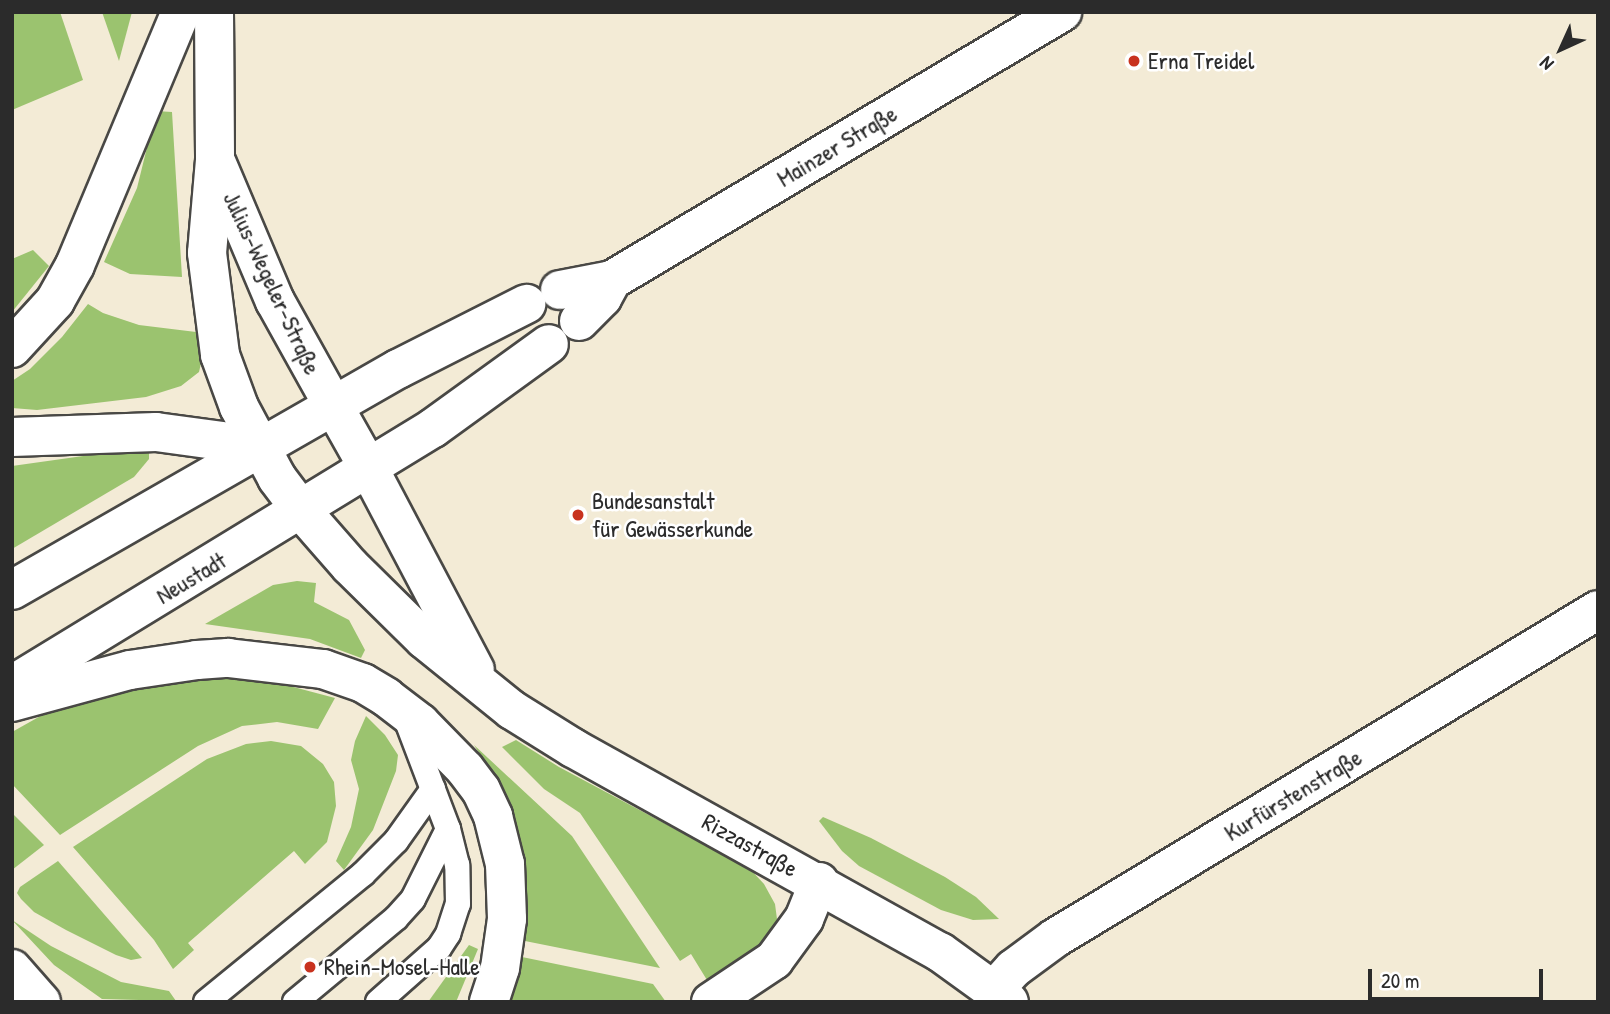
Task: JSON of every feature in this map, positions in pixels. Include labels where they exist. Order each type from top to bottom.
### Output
[{"type":"street","points":[[12,348],[55,301],[75,265],[181,12]]},
{"type":"street","name":"Julius-Wegeler-Straße","points":[[214,12],[215,160],[207,253],[218,343],[228,381],[260,446]]},
{"type":"street","name":"Mainzer Straße","points":[[333,405],[440,346],[553,315],[601,298],[612,280],[1062,12]]},
{"type":"street","name":"Julius-Wegeler-Straße","points":[[215,160],[275,301],[368,467]]},
{"type":"street","name":"Mainzer Straße","points":[[368,467],[433,428],[553,315]]},
{"type":"street","points":[[12,590],[333,405]]},
{"type":"street","points":[[12,438],[156,432],[260,446]]},
{"type":"street","name":"Rizzastraße","points":[[260,446],[277,478],[350,566],[424,639],[489,691],[538,727],[940,952],[1002,995]]},
{"type":"street","name":"Rizzastraße","points":[[368,467],[454,634],[489,691]]},
{"type":"street","name":"Neustadt","points":[[12,685],[368,467]]},
{"type":"street","name":"Kurfürstenstraße","points":[[1002,995],[1013,969],[1055,938],[1598,610]]},
{"type":"street","points":[[12,702],[130,670],[229,658],[292,664],[346,676],[402,709],[465,769],[481,790],[501,839],[507,919],[500,968],[489,1002]]},
{"type":"street","points":[[711,1002],[755,975],[782,951],[804,919],[819,883]]},
{"type":"street","points":[[12,969],[41,1002]]},
{"type":"lane","points":[[378,1002],[439,948],[456,917],[459,887],[448,828],[402,709]]},
{"type":"lane","points":[[205,1002],[363,874],[396,841],[433,789]]},
{"type":"lane","points":[[295,1002],[387,926],[413,899],[448,828]]},
{"type":"green space","points":[[12,12],[60,12],[83,80],[12,110]]},
{"type":"green space","points":[[102,12],[132,12],[119,61]]},
{"type":"green space","points":[[156,111],[172,112],[182,277],[130,274],[104,262],[137,188]]},
{"type":"green space","points":[[33,250],[49,266],[12,312],[12,259]]},
{"type":"green space","points":[[88,304],[103,313],[139,325],[196,332],[202,359],[199,372],[181,386],[146,397],[37,410],[12,408],[12,381],[30,369],[62,337]]},
{"type":"green space","points":[[140,448],[149,450],[149,459],[134,477],[12,549],[12,466]]},
{"type":"green space","points":[[297,581],[316,583],[314,602],[349,620],[365,650],[361,658],[310,639],[205,624],[273,585]]},
{"type":"green space","points":[[196,675],[267,680],[335,698],[318,729],[277,722],[242,726],[198,746],[60,835],[12,784],[12,732],[53,709],[109,691]]},
{"type":"green space","points":[[366,716],[385,735],[398,755],[396,771],[373,830],[344,870],[336,861],[351,827],[359,789],[351,760],[355,741]]},
{"type":"green space","points":[[516,740],[559,767],[750,869],[764,884],[775,904],[777,919],[772,938],[710,985],[691,954],[680,961],[580,813],[544,789],[502,747]]},
{"type":"green space","points":[[271,741],[301,746],[323,764],[334,782],[336,806],[327,842],[305,864],[294,851],[188,943],[194,950],[173,969],[154,940],[73,847],[207,759],[246,744]]},
{"type":"green space","points":[[474,745],[572,836],[660,968],[525,941],[526,912],[493,775]]},
{"type":"green space","points":[[12,813],[44,845],[12,870]]},
{"type":"green space","points":[[823,817],[871,838],[945,877],[976,897],[999,919],[973,920],[941,910],[859,866],[842,851],[819,821]]},
{"type":"green space","points":[[58,861],[142,958],[131,960],[116,955],[34,912],[21,899],[17,893],[20,887]]},
{"type":"green space","points":[[12,920],[51,946],[121,982],[169,991],[176,1001],[102,999],[54,965]]},
{"type":"green space","points":[[469,945],[478,949],[456,1002],[428,1002]]},
{"type":"green space","points":[[522,957],[653,984],[666,1002],[509,1002]]},
{"type":"place","name":"Erna Treidel","points":[[1134,61]]},
{"type":"place","name":"Bundesanstalt für Gewässerkunde","points":[[578,515]]},
{"type":"place","name":"Rhein-Mosel-Halle","points":[[310,967]]}]
